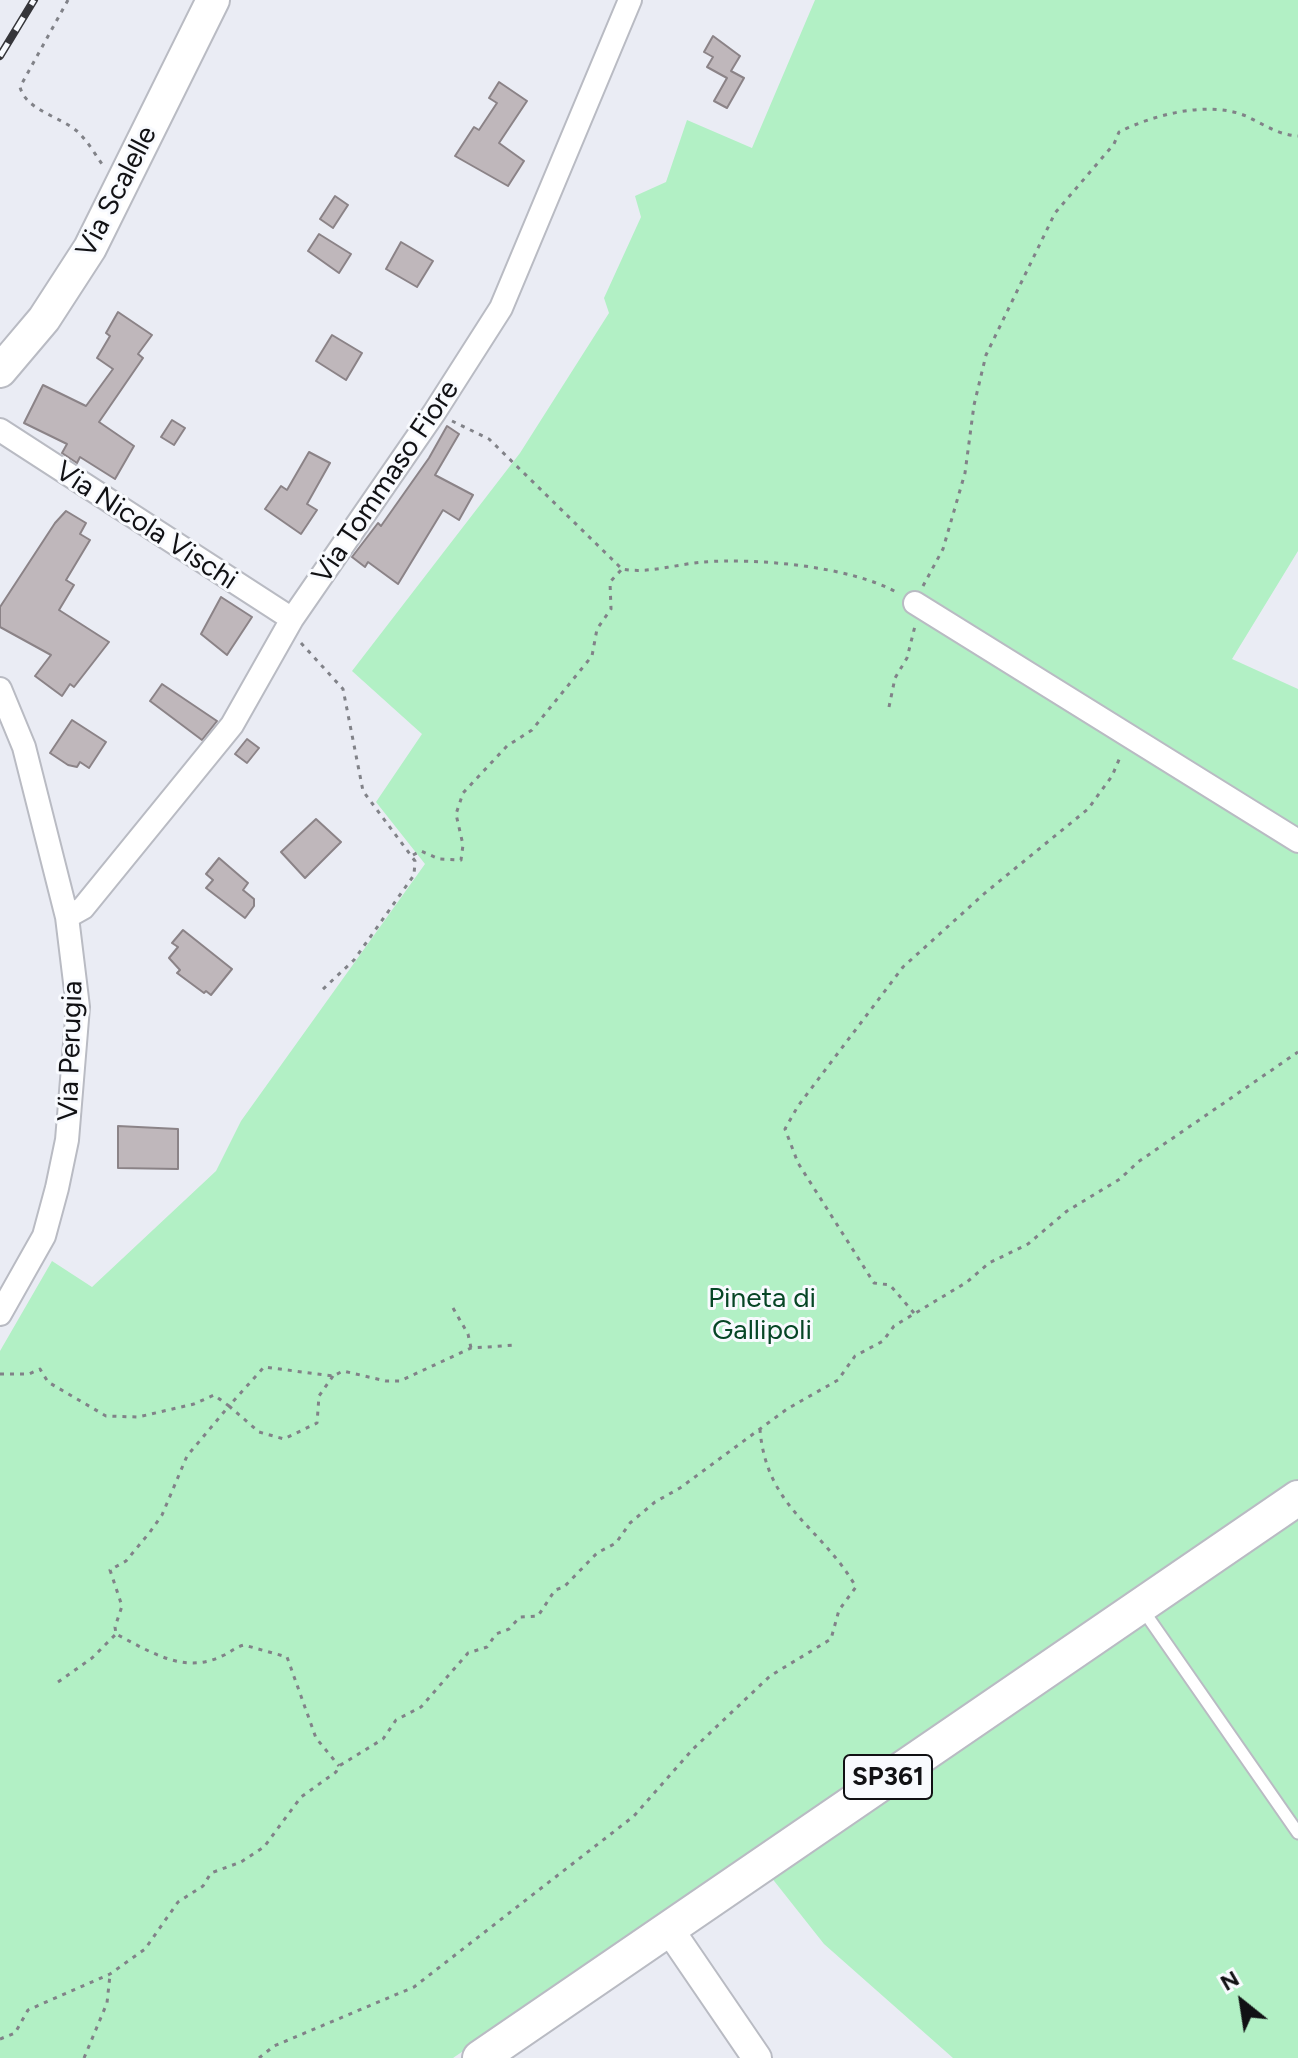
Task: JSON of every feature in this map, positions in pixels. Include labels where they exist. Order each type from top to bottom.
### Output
[{"type":"main road","name":"Via Scalelle","points":[[0,371],[44,319],[70,281],[213,0]]},
{"type":"main road","name":"SP361","points":[[480,2058],[1298,1498]]},
{"type":"street","name":"Via Tommaso Fiore","points":[[67,917],[83,908],[232,725],[290,624],[434,413],[501,308],[630,0]]},
{"type":"street","name":"Via Nicola Vischi","points":[[0,430],[290,624]]},
{"type":"street","points":[[919,606],[1298,841]]},
{"type":"street","name":"Via Perugia","points":[[0,689],[7,699],[24,747],[67,917],[78,1007],[67,1140],[44,1236],[0,1314]]},
{"type":"street","points":[[669,1929],[757,2058]]},
{"type":"lane","points":[[1140,1605],[1298,1833]]},
{"type":"path","points":[[68,0],[20,87],[22,95],[78,132],[104,167],[122,183]]},
{"type":"path","points":[[889,707],[895,678],[907,658],[919,606],[943,549],[965,473],[974,405],[986,355],[1055,213],[1114,144],[1119,132],[1154,117],[1227,110],[1281,134],[1298,136]]},
{"type":"path","points":[[464,424],[507,455],[622,569]]},
{"type":"path","points":[[413,855],[426,851],[439,859],[461,860],[463,845],[456,814],[463,793],[507,746],[532,730],[592,656],[597,629],[611,609],[610,582],[622,569],[734,560],[782,563],[889,588],[919,606]]},
{"type":"path","points":[[290,624],[343,689],[363,791],[413,855],[414,875],[354,960],[322,990]]},
{"type":"path","points":[[914,1313],[890,1285],[874,1283],[798,1163],[785,1129],[903,967],[985,893],[1088,809],[1121,757],[1120,733]]},
{"type":"path","points":[[0,2039],[15,2033],[28,2010],[110,1974],[145,1949],[178,1902],[203,1886],[211,1873],[252,1856],[271,1841],[295,1804],[336,1772],[339,1766],[383,1739],[396,1720],[421,1707],[468,1653],[487,1647],[496,1634],[509,1629],[520,1617],[538,1616],[555,1590],[564,1587],[597,1553],[616,1543],[630,1523],[655,1502],[680,1488],[787,1409],[838,1380],[855,1356],[883,1341],[894,1326],[967,1282],[989,1263],[1028,1244],[1067,1211],[1120,1179],[1138,1162],[1298,1052]]},
{"type":"path","points":[[453,1308],[468,1334],[471,1348]]},
{"type":"path","points":[[0,1374],[29,1374],[40,1369],[48,1382],[106,1416],[138,1417],[194,1404],[214,1395],[259,1432],[284,1439],[317,1423],[319,1396],[333,1376],[343,1371],[386,1381],[400,1381],[471,1348],[517,1345]]},
{"type":"path","points":[[58,1682],[92,1658],[116,1634],[122,1606],[117,1583],[110,1570],[126,1561],[150,1532],[162,1515],[187,1456],[264,1367],[333,1376]]},
{"type":"path","points":[[259,2058],[274,2046],[414,1987],[634,1816],[693,1749],[770,1676],[831,1639],[839,1610],[856,1587],[775,1488],[762,1448],[760,1429]]},
{"type":"path","points":[[116,1634],[170,1662],[186,1664],[221,1657],[244,1645],[287,1657],[316,1738],[339,1766]]},
{"type":"path","points":[[84,2058],[107,2003],[110,1974]]},
{"type":"green space","name":"Pineta di Gallipoli","points":[[815,0],[1298,0],[1298,551],[1232,659],[1298,689],[1298,2058],[953,2058],[824,1944],[752,1853],[453,2058],[0,2058],[0,1351],[52,1261],[92,1287],[216,1171],[241,1121],[425,864],[376,802],[422,734],[352,671],[520,453],[609,313],[604,298],[641,217],[635,196],[666,182],[687,120],[752,148]]},
{"type":"building","points":[[713,36],[740,56],[731,71],[744,78],[727,108],[714,101],[727,78],[707,67],[713,57],[704,52]]},
{"type":"building","points":[[499,82],[527,101],[499,143],[524,161],[508,186],[455,156],[474,127],[479,130],[497,103],[489,98]]},
{"type":"building","points":[[335,196],[348,205],[333,228],[320,219]]},
{"type":"building","points":[[319,234],[351,254],[339,273],[308,251]]},
{"type":"building","points":[[401,242],[433,261],[417,287],[386,269]]},
{"type":"building","points":[[118,312],[152,335],[138,354],[143,358],[99,422],[134,446],[115,479],[80,457],[77,463],[62,453],[67,444],[24,423],[43,385],[86,406],[113,369],[97,358],[110,336],[106,333]]},
{"type":"building","points":[[332,335],[362,353],[346,380],[316,361]]},
{"type":"building","points":[[172,420],[185,428],[174,445],[161,437]]},
{"type":"building","points":[[447,426],[459,434],[435,475],[473,495],[459,520],[443,510],[398,584],[368,562],[365,567],[352,557],[378,523],[381,526],[429,458]]},
{"type":"building","points":[[309,452],[330,463],[307,504],[317,510],[301,534],[265,509],[281,486],[287,490]]},
{"type":"building","points":[[66,511],[86,523],[80,534],[90,540],[66,580],[74,585],[59,610],[109,642],[74,687],[70,684],[62,696],[35,676],[51,655],[0,627],[0,607]]},
{"type":"building","points":[[221,597],[252,617],[227,655],[201,634]]},
{"type":"building","points":[[162,684],[217,721],[202,740],[150,701]]},
{"type":"building","points":[[72,720],[106,742],[89,768],[80,762],[77,767],[68,765],[50,753]]},
{"type":"building","points":[[247,739],[259,748],[247,763],[235,754]]},
{"type":"building","points":[[316,819],[341,842],[305,878],[281,852]]},
{"type":"building","points":[[219,858],[248,883],[243,890],[254,899],[254,906],[245,918],[206,888],[213,880],[206,874]]},
{"type":"building","points":[[183,930],[232,969],[211,995],[177,973],[180,970],[169,958],[178,947],[172,943]]},
{"type":"building","points":[[118,1126],[178,1129],[178,1169],[118,1168]]},
{"type":"railway","points":[[0,56],[34,0]]}]
